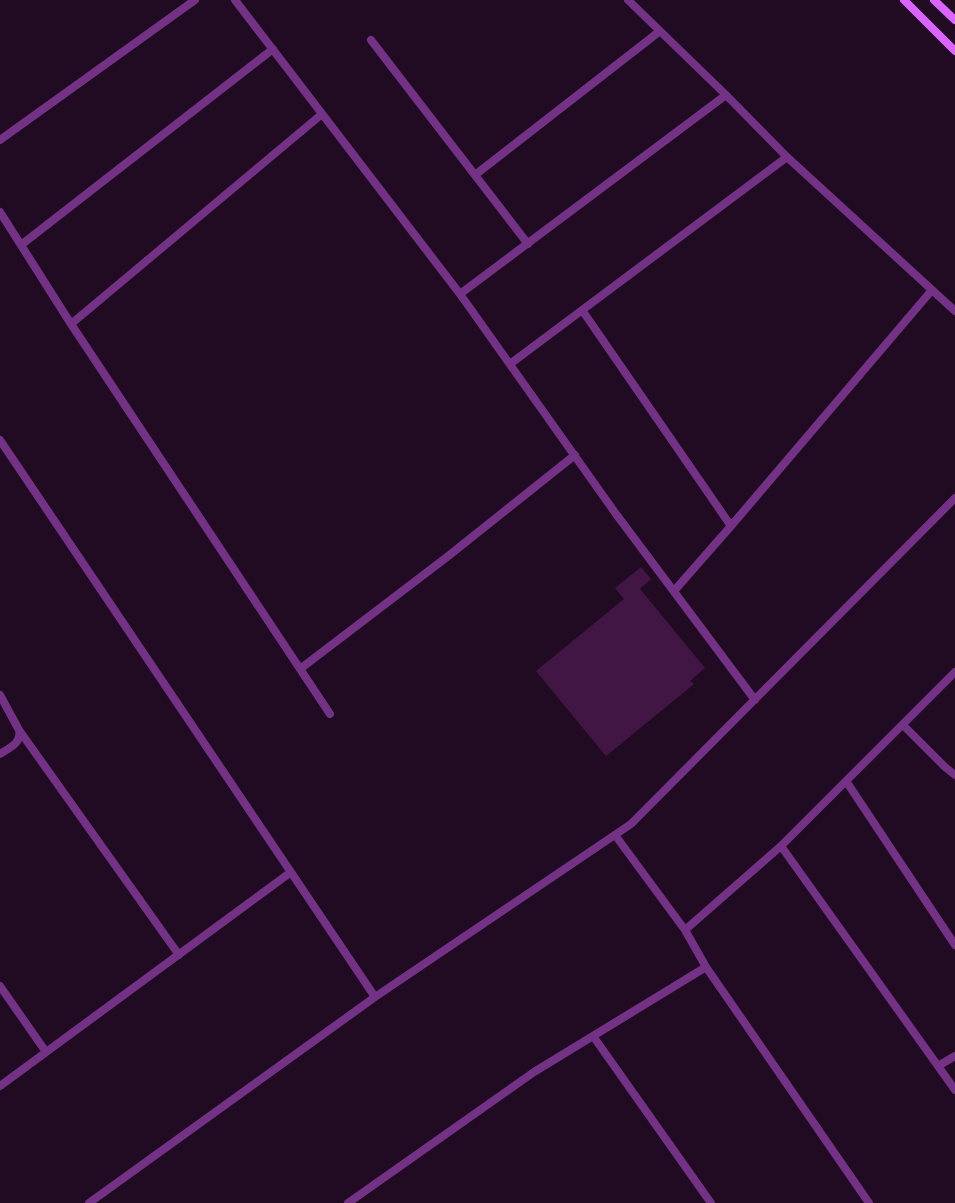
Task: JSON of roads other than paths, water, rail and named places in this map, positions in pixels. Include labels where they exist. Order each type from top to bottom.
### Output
[{"type":"street","points":[[0,140],[195,0]]},
{"type":"street","points":[[235,0],[460,294],[616,514],[755,700]]},
{"type":"street","points":[[628,0],[726,95],[787,157],[955,310]]},
{"type":"street","points":[[904,0],[955,51]]},
{"type":"street","points":[[934,0],[955,20]]},
{"type":"street","points":[[475,176],[660,31]]},
{"type":"street","points":[[371,40],[528,244]]},
{"type":"street","points":[[21,245],[272,49]]},
{"type":"street","points":[[460,294],[726,95]]},
{"type":"street","points":[[71,324],[322,114]]},
{"type":"street","points":[[510,364],[787,157]]},
{"type":"street","points":[[0,212],[71,324],[330,714]]},
{"type":"street","points":[[674,591],[932,290]]},
{"type":"street","points":[[582,310],[731,526]]},
{"type":"street","points":[[0,440],[375,997]]},
{"type":"street","points":[[300,669],[447,557],[575,455]]},
{"type":"street","points":[[89,1203],[375,997],[631,824],[955,498]]},
{"type":"street","points":[[685,930],[781,846],[955,672]]},
{"type":"street","points":[[0,695],[19,730],[179,955]]},
{"type":"street","points":[[903,725],[955,775]]},
{"type":"street","points":[[0,754],[18,741],[20,736],[19,730]]},
{"type":"street","points":[[846,781],[955,945]]},
{"type":"street","points":[[615,835],[685,930],[706,967],[869,1203]]},
{"type":"street","points":[[781,846],[955,1090]]},
{"type":"street","points":[[0,1086],[291,872]]},
{"type":"street","points":[[348,1203],[534,1072],[706,967]]},
{"type":"street","points":[[0,986],[46,1052]]},
{"type":"street","points":[[593,1036],[711,1203]]},
{"type":"street","points":[[938,1066],[955,1056]]}]
